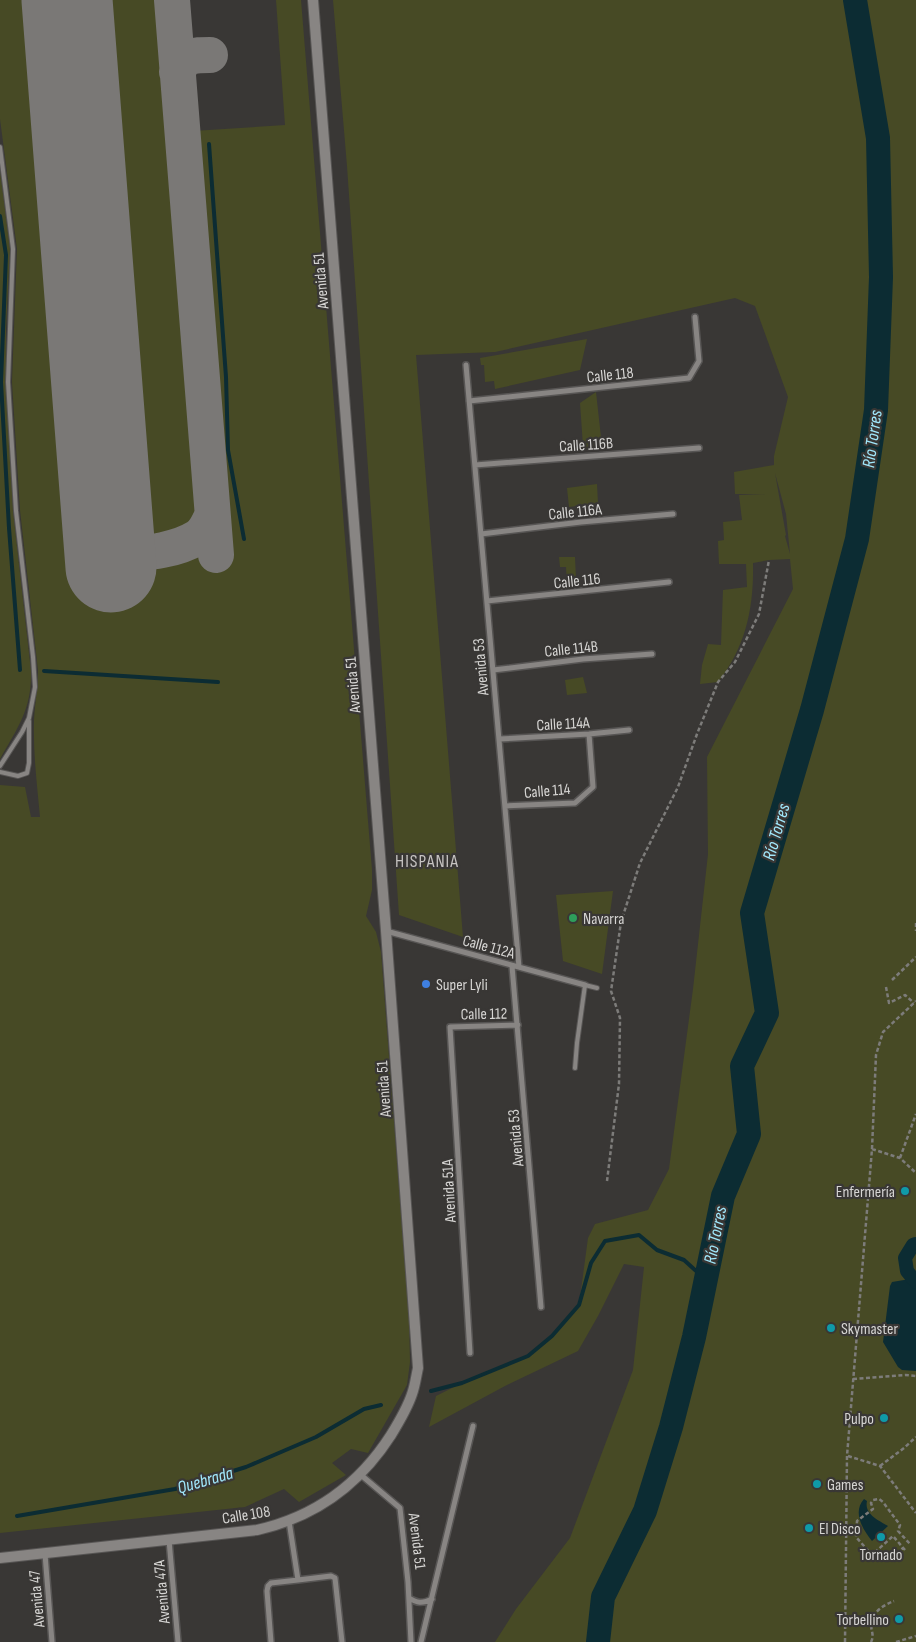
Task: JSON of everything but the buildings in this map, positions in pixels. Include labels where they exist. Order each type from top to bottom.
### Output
[{"type":"main road","name":"Avenida 51","points":[[312,0],[386,931],[418,1368]]},
{"type":"main road","name":"Calle 108","points":[[0,1558],[257,1530],[289,1521],[328,1502],[361,1475],[384,1446],[402,1417],[412,1394],[418,1368]]},
{"type":"street","name":"Calle 118","points":[[469,401],[689,378],[699,361],[696,317]]},
{"type":"street","name":"Avenida 53","points":[[466,365],[505,806],[518,1025],[541,1307]]},
{"type":"street","name":"Calle 116B","points":[[475,465],[699,448]]},
{"type":"street","name":"Calle 116A","points":[[481,534],[673,514]]},
{"type":"street","name":"Calle 116","points":[[487,601],[669,582]]},
{"type":"street","name":"Calle 114B","points":[[493,670],[583,658],[652,654]]},
{"type":"street","name":"Calle 114A","points":[[499,739],[629,730]]},
{"type":"street","name":"Calle 114","points":[[505,806],[575,804],[593,787],[589,734]]},
{"type":"street","name":"Calle 112A","points":[[386,931],[585,985]]},
{"type":"street","name":"Calle 112","points":[[450,1027],[518,1025]]},
{"type":"street","name":"Avenida 51A","points":[[450,1027],[470,1353]]},
{"type":"street","points":[[421,1642],[473,1426]]},
{"type":"street","name":"Avenida 51","points":[[361,1475],[400,1508],[411,1642]]},
{"type":"street","points":[[289,1521],[298,1580]]},
{"type":"street","name":"Avenida 47A","points":[[169,1540],[178,1642]]},
{"type":"street","name":"Avenida 47","points":[[45,1554],[52,1642]]},
{"type":"street","points":[[271,1642],[268,1586],[271,1583],[331,1576],[335,1578],[342,1642]]},
{"type":"street","points":[[408,1598],[425,1603],[432,1599]]},
{"type":"lane","points":[[0,147],[14,249],[8,382],[16,511],[35,687],[29,718],[29,764],[27,772],[18,776],[0,772]]},
{"type":"lane","points":[[0,766],[29,718]]},
{"type":"lane","points":[[575,1068],[585,985],[597,988]]},
{"type":"path","points":[[607,1181],[619,1084],[620,1018],[611,991],[621,922],[640,863],[678,787],[696,734],[718,682],[735,662],[759,614],[769,560]]},
{"type":"path","points":[[916,923],[916,931]]},
{"type":"path","points":[[892,980],[916,957]]},
{"type":"path","points":[[846,1642],[847,1456],[872,1149],[876,1056],[883,1032],[915,1002],[905,994],[889,1003],[886,987]]},
{"type":"path","points":[[900,1158],[916,1114]]},
{"type":"path","points":[[872,1149],[900,1158],[916,1173]]},
{"type":"path","points":[[853,1379],[905,1375],[916,1376]]},
{"type":"path","points":[[880,1466],[916,1437]]},
{"type":"path","points":[[847,1456],[880,1466],[916,1513]]},
{"type":"path","points":[[897,1554],[903,1549],[892,1535],[872,1555],[856,1537],[857,1521],[873,1509],[871,1503],[873,1500],[882,1502],[900,1525],[898,1531],[911,1545]]},
{"type":"path","points":[[871,1642],[873,1637],[871,1620],[884,1605],[894,1601]]},
{"type":"path","points":[[896,1642],[916,1636]]},
{"type":"green space","points":[[0,0],[37,0],[81,577],[128,572],[203,546],[203,561],[226,559],[193,131],[285,125],[276,0],[301,0],[372,870],[372,890],[366,916],[376,932],[381,952],[409,1319],[410,1362],[407,1385],[368,1453],[351,1449],[332,1463],[346,1475],[299,1502],[284,1489],[245,1507],[0,1533],[0,785],[25,787],[31,817],[40,817],[34,732],[38,670],[20,510],[12,382],[17,249],[0,119]]},
{"type":"green space","points":[[95,0],[160,0],[199,505],[193,519],[184,530],[143,542],[136,540]]},
{"type":"green space","points":[[333,0],[916,0],[916,1642],[495,1642],[516,1609],[570,1538],[633,1370],[644,1267],[624,1264],[578,1351],[505,1386],[429,1427],[436,1396],[462,1383],[528,1356],[552,1336],[579,1305],[588,1238],[595,1224],[648,1210],[669,1169],[693,989],[708,854],[707,757],[793,589],[790,559],[753,563],[750,611],[742,641],[728,669],[718,682],[700,684],[702,665],[708,644],[721,645],[723,590],[747,587],[746,564],[719,564],[718,541],[724,540],[723,522],[742,520],[739,495],[766,494],[735,494],[734,472],[774,465],[774,456],[788,397],[755,306],[735,298],[495,352],[416,355],[463,937],[399,915],[347,166]],"holes":[[[775,473],[786,514],[790,554],[785,536]]]},
{"type":"green space","points":[[0,171],[10,249],[6,329],[6,382],[13,511],[31,684],[23,717],[0,759]]},
{"type":"green space","points":[[587,339],[580,370],[495,389],[494,381],[485,382],[484,365],[481,365],[480,358]]},
{"type":"green space","points":[[596,392],[602,446],[587,449],[583,446],[580,403]]},
{"type":"green space","points":[[597,484],[598,503],[569,507],[567,488]]},
{"type":"green space","points":[[559,557],[575,557],[576,579],[567,583],[566,567],[560,567]]},
{"type":"green space","points":[[583,677],[587,693],[567,695],[565,680]]},
{"type":"green space","points":[[613,891],[602,974],[563,961],[556,895]]},
{"type":"water","points":[[916,1278],[916,1371],[902,1370],[898,1367],[883,1342],[890,1286],[892,1282]]},
{"type":"water","points":[[864,1499],[867,1501],[870,1513],[888,1526],[872,1541],[860,1521],[859,1510]]},
{"type":"waterway","name":"Río Torres","points":[[598,1642],[603,1597],[645,1511],[671,1427],[694,1337],[723,1196],[749,1134],[742,1066],[767,1013],[752,913],[812,710],[857,539],[876,410],[881,277],[878,138],[855,0]]},
{"type":"waterway","points":[[209,144],[226,377],[228,450],[244,539]]},
{"type":"waterway","points":[[0,216],[6,255],[1,382],[9,528],[20,670]]},
{"type":"waterway","points":[[44,671],[218,682]]},
{"type":"waterway","name":"Quebrada","points":[[431,1391],[462,1383],[528,1356],[552,1336],[579,1305],[591,1263],[605,1241],[639,1235],[657,1250],[684,1260],[706,1280]]},
{"type":"waterway","points":[[916,1244],[913,1245],[905,1258],[907,1271],[916,1282]]},
{"type":"waterway","name":"Quebrada","points":[[17,1516],[175,1489],[246,1467],[316,1437],[364,1409],[381,1405]]},
{"type":"taxiway","points":[[172,0],[216,555]]},
{"type":"taxiway","points":[[177,72],[186,59],[198,55],[210,55]]},
{"type":"taxiway","points":[[108,522],[116,538],[124,548],[135,552],[153,552],[173,548],[196,538],[202,534],[212,516]]},
{"type":"runway","points":[[67,0],[111,567]]},
{"type":"place","name":"Navarra","points":[[573,918]]},
{"type":"place","name":"Super Lyli","points":[[426,984]]},
{"type":"place","name":"Enfermería","points":[[905,1191]]},
{"type":"place","name":"Skymaster","points":[[831,1328]]},
{"type":"place","name":"Pulpo","points":[[884,1418]]},
{"type":"place","name":"Games","points":[[817,1484]]},
{"type":"place","name":"El Disco","points":[[809,1528]]},
{"type":"place","name":"Tornado","points":[[881,1537]]},
{"type":"place","name":"Torbellino","points":[[899,1619]]},
{"type":"district","name":"HISPANIA","points":[[427,861]]}]
